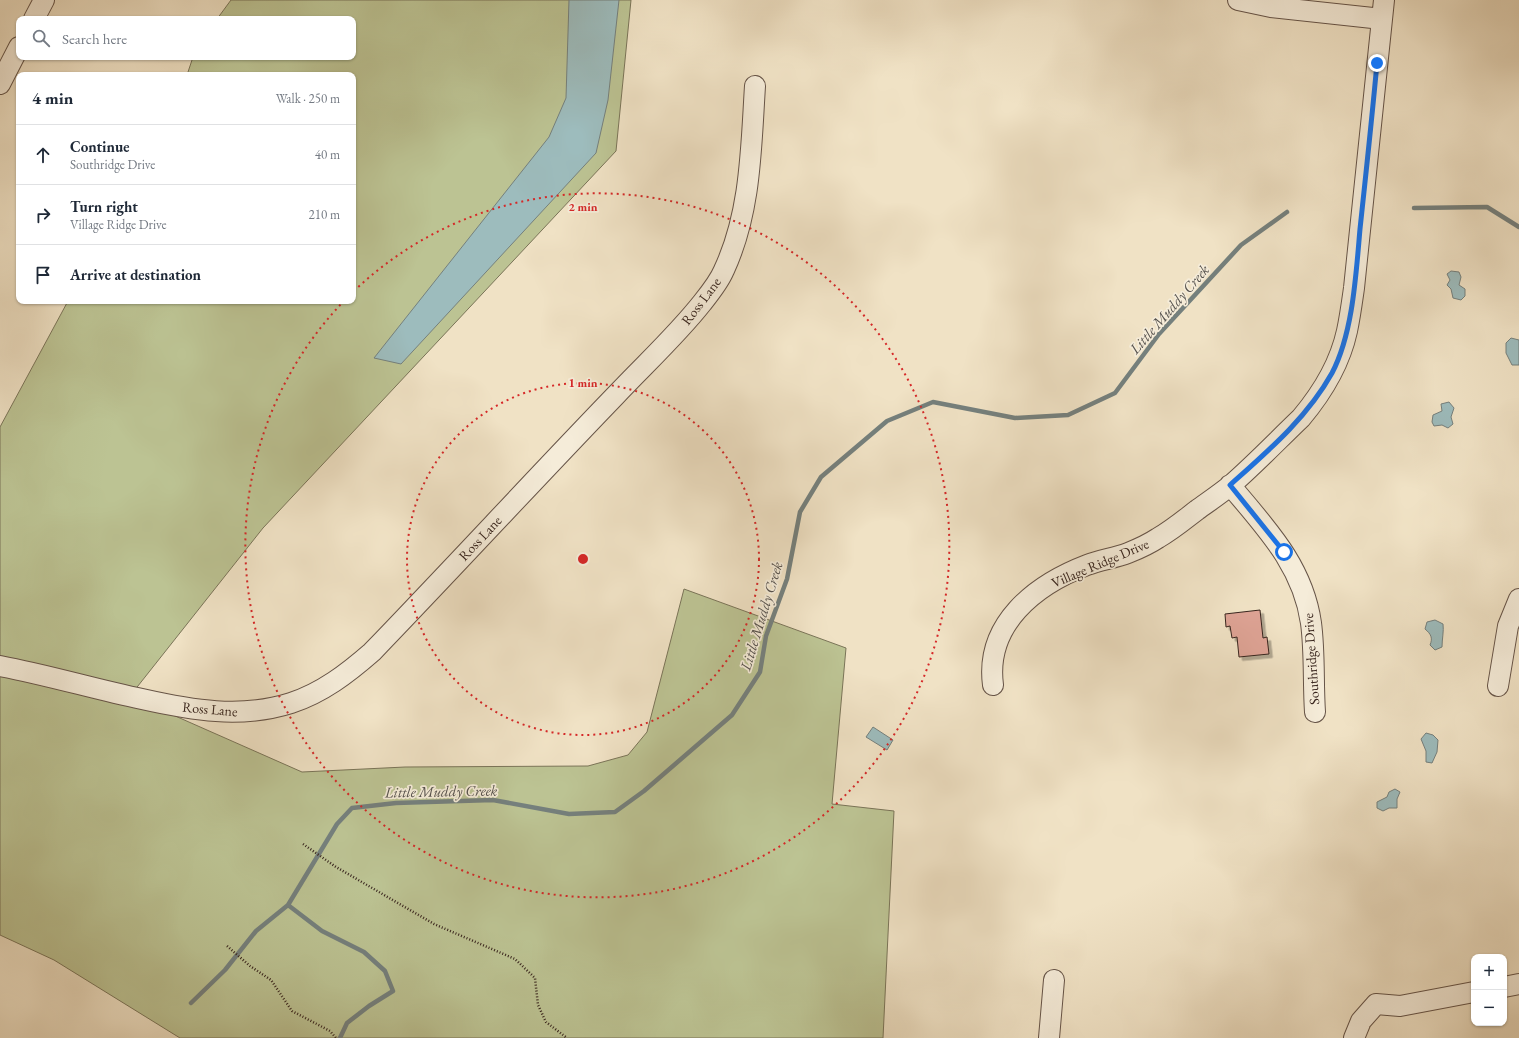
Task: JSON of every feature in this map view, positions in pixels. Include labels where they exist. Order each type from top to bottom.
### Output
[{"type":"street","points":[[36,16],[44,0]]},
{"type":"street","points":[[1238,0],[1271,7],[1383,9]]},
{"type":"street","name":"Village Ridge Drive","points":[[993,685],[992,663],[997,642],[1007,622],[1022,605],[1039,590],[1058,578],[1088,565],[1128,553],[1158,538],[1230,485],[1262,456],[1308,410],[1332,373],[1346,332],[1354,288],[1383,9]]},
{"type":"street","points":[[0,84],[16,53]]},
{"type":"street","name":"Ross Lane","points":[[0,666],[183,708],[216,712],[248,712],[269,709],[300,700],[329,685],[356,666],[379,644],[605,406],[678,332],[712,290],[724,271],[744,210],[749,177],[755,86]]},
{"type":"street","name":"Southridge Drive","points":[[1230,485],[1278,543],[1300,581],[1307,602],[1311,624],[1314,657],[1314,712]]},
{"type":"street","points":[[1498,686],[1508,626],[1519,599]]},
{"type":"street","points":[[1049,1038],[1054,980]]},
{"type":"street","points":[[1507,986],[1519,984]]},
{"type":"street","points":[[1354,1038],[1361,1021],[1376,1004],[1400,1006],[1471,993]]},
{"type":"path","points":[[303,844],[336,867],[434,924],[515,959],[535,978],[538,1005],[546,1022],[567,1038]]},
{"type":"path","points":[[227,946],[250,966],[270,980],[292,1011],[330,1031],[336,1038]]},
{"type":"green space","points":[[231,0],[631,0],[616,151],[263,528],[130,696],[302,772],[405,767],[588,766],[628,755],[647,732],[684,589],[846,648],[832,804],[894,811],[883,1038],[180,1038],[54,960],[0,935],[0,427],[66,304],[356,304],[356,72],[188,72],[192,60],[356,60],[356,16],[219,16]]},
{"type":"water","points":[[569,0],[619,0],[608,100],[596,153],[401,364],[374,358],[549,137],[566,98]]},
{"type":"water","points":[[1451,271],[1459,272],[1461,277],[1459,285],[1465,289],[1465,296],[1461,300],[1453,298],[1451,289],[1447,285],[1450,280],[1447,274]]},
{"type":"water","points":[[1511,338],[1519,340],[1519,365],[1512,365],[1506,353],[1506,343]]},
{"type":"water","points":[[1449,402],[1454,408],[1451,417],[1453,424],[1448,428],[1442,425],[1434,426],[1432,422],[1433,415],[1442,411],[1441,404]]},
{"type":"water","points":[[1435,620],[1443,624],[1443,629],[1442,647],[1435,650],[1430,645],[1431,636],[1425,629],[1427,622]]},
{"type":"water","points":[[873,727],[893,740],[887,750],[866,737]]},
{"type":"water","points":[[1426,733],[1433,735],[1438,740],[1437,752],[1432,763],[1426,762],[1426,751],[1421,739]]},
{"type":"water","points":[[1395,789],[1400,792],[1397,799],[1397,808],[1389,808],[1383,811],[1377,808],[1377,802],[1387,797],[1389,792]]},
{"type":"building","points":[[1260,610],[1263,638],[1267,637],[1269,654],[1239,657],[1237,637],[1232,638],[1230,626],[1226,627],[1225,614]]},
{"type":"waterway","name":"Little Muddy Creek","points":[[1414,208],[1487,207],[1519,227]]},
{"type":"waterway","name":"Little Muddy Creek","points":[[191,1003],[225,970],[256,931],[288,905],[337,824],[352,808],[396,803],[493,800],[569,814],[615,812],[644,791],[732,715],[760,672],[766,636],[787,579],[800,512],[821,477],[887,421],[933,402],[1015,418],[1068,415],[1115,393],[1159,334],[1241,245],[1287,212]]},
{"type":"waterway","points":[[288,905],[322,931],[364,952],[385,971],[393,991],[369,1006],[347,1023],[340,1038]]},
{"type":"route","points":[[1284,552],[1230,485],[1262,456],[1308,410],[1332,373],[1340,353],[1346,332],[1354,288],[1377,63]]}]
